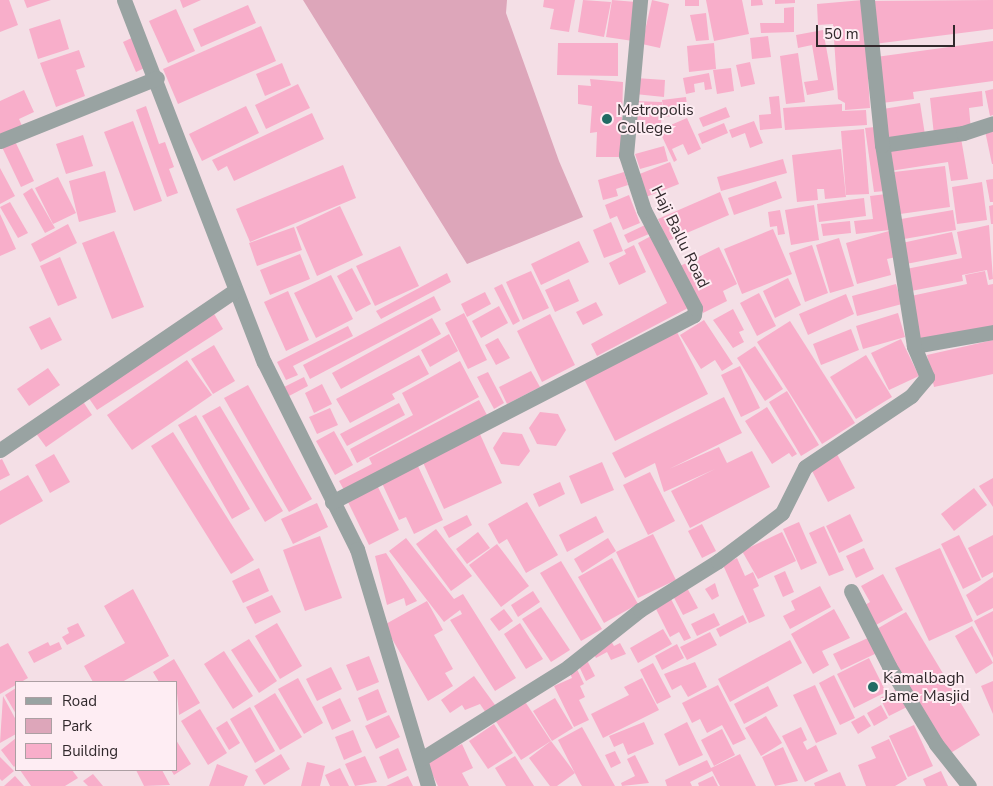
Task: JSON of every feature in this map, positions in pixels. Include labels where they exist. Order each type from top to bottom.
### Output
[{"type":"street","points":[[124,0],[157,78],[234,291],[332,502],[357,549],[428,786]]},
{"type":"street","name":"Haji Ballu Road","points":[[332,502],[696,311],[644,210],[626,155],[640,0]]},
{"type":"street","points":[[421,759],[568,667],[640,610],[718,561],[782,513],[805,467],[919,390],[927,377],[914,346],[882,144],[867,0]]},
{"type":"street","points":[[0,141],[157,78]]},
{"type":"street","points":[[882,144],[963,133],[993,123]]},
{"type":"street","points":[[0,450],[234,291]]},
{"type":"street","points":[[914,346],[993,332]]},
{"type":"street","points":[[851,591],[889,666],[936,744],[969,786]]},
{"type":"green space","points":[[303,0],[507,0],[506,13],[559,161],[583,217],[467,264]]},
{"type":"building","points":[[0,0],[9,0],[18,25],[0,32]]},
{"type":"building","points":[[24,0],[51,0],[27,8]]},
{"type":"building","points":[[180,0],[201,0],[183,8]]},
{"type":"building","points":[[544,0],[575,0],[569,32],[550,29],[554,9],[543,7]]},
{"type":"building","points":[[583,0],[611,2],[604,37],[578,32]]},
{"type":"building","points":[[612,0],[636,2],[633,41],[606,37]]},
{"type":"building","points":[[652,0],[669,4],[660,48],[642,44]]},
{"type":"building","points":[[685,0],[699,0],[699,6],[685,6]]},
{"type":"building","points":[[706,0],[742,0],[749,34],[714,41]]},
{"type":"building","points":[[751,0],[762,0],[763,5],[751,6]]},
{"type":"building","points":[[775,0],[795,0],[795,3],[775,4]]},
{"type":"building","points":[[863,0],[870,108],[845,110],[845,103],[838,99],[833,24],[818,25],[817,4]]},
{"type":"building","points":[[993,0],[993,29],[874,44],[869,1]]},
{"type":"building","points":[[248,5],[256,23],[201,47],[193,29]]},
{"type":"building","points":[[794,7],[794,32],[761,33],[760,23],[784,23],[784,8]]},
{"type":"building","points":[[176,9],[195,51],[168,63],[149,21]]},
{"type":"building","points":[[706,13],[709,40],[696,41],[690,15]]},
{"type":"building","points":[[60,19],[69,49],[38,59],[29,29]]},
{"type":"building","points":[[261,26],[276,61],[178,104],[163,69]]},
{"type":"building","points":[[823,30],[834,90],[807,95],[804,82],[818,80],[812,45],[798,48],[796,35]]},
{"type":"building","points":[[138,35],[151,65],[136,72],[123,42]]},
{"type":"building","points":[[768,36],[771,57],[752,59],[750,38]]},
{"type":"building","points":[[993,41],[993,81],[913,92],[914,99],[882,103],[876,57]]},
{"type":"building","name":"Metropolis College","points":[[558,43],[618,43],[618,76],[557,75]]},
{"type":"building","points":[[714,43],[716,69],[689,72],[687,46]]},
{"type":"building","points":[[79,50],[85,67],[76,70],[85,96],[56,107],[40,63]]},
{"type":"building","points":[[798,53],[805,102],[786,104],[780,56]]},
{"type":"building","points":[[750,62],[755,84],[741,87],[736,65]]},
{"type":"building","points":[[282,63],[291,85],[265,96],[256,74]]},
{"type":"building","points":[[731,68],[734,91],[717,94],[713,70]]},
{"type":"building","points":[[709,73],[712,89],[705,90],[704,82],[694,84],[695,92],[686,94],[683,78]]},
{"type":"building","points":[[636,78],[665,80],[664,97],[635,94]]},
{"type":"building","name":"Metropolis College","points":[[590,79],[623,82],[621,157],[596,157],[597,132],[590,133],[592,106],[578,104],[578,85],[591,86]]},
{"type":"building","points":[[298,84],[310,108],[266,129],[255,105]]},
{"type":"building","points":[[993,89],[993,115],[990,116],[985,91]]},
{"type":"building","points":[[24,90],[34,112],[19,119],[23,128],[0,138],[0,101]]},
{"type":"building","points":[[982,91],[983,106],[969,108],[971,130],[934,135],[930,98]]},
{"type":"building","points":[[779,96],[782,128],[760,130],[759,115],[771,114],[769,97]]},
{"type":"building","points":[[686,97],[688,114],[664,117],[662,100]]},
{"type":"building","points":[[633,101],[662,102],[661,127],[632,126]]},
{"type":"building","points":[[920,103],[925,135],[888,141],[883,109]]},
{"type":"building","points":[[842,104],[842,111],[866,110],[867,125],[785,130],[783,108]]},
{"type":"building","points":[[146,106],[159,144],[165,142],[174,167],[169,169],[178,193],[167,197],[136,110]]},
{"type":"building","points":[[246,106],[259,133],[202,161],[189,134]]},
{"type":"building","points":[[726,107],[730,117],[703,127],[699,118]]},
{"type":"building","points":[[312,113],[324,139],[234,181],[227,166],[218,171],[212,160]]},
{"type":"building","points":[[687,118],[701,149],[688,155],[683,144],[672,149],[677,160],[674,162],[659,130]]},
{"type":"building","points":[[133,121],[162,201],[134,211],[104,132]]},
{"type":"building","points":[[754,121],[763,143],[750,148],[745,133],[732,138],[729,130]]},
{"type":"building","points":[[724,123],[728,133],[702,144],[698,134]]},
{"type":"building","points":[[993,124],[993,164],[992,164],[984,126]]},
{"type":"building","points":[[875,127],[885,191],[874,192],[865,128]]},
{"type":"building","points":[[864,129],[869,194],[846,195],[841,131]]},
{"type":"building","points":[[83,135],[93,166],[66,174],[56,144]]},
{"type":"building","points":[[961,138],[968,179],[951,181],[948,162],[890,171],[887,150]]},
{"type":"building","points":[[14,139],[34,181],[21,187],[1,145]]},
{"type":"building","points":[[664,146],[668,161],[640,169],[635,154]]},
{"type":"building","points":[[841,149],[846,197],[825,199],[824,189],[817,189],[818,200],[797,202],[792,155]]},
{"type":"building","points":[[783,159],[787,173],[721,191],[717,177]]},
{"type":"building","points":[[670,162],[679,184],[646,197],[637,175]]},
{"type":"building","points":[[343,165],[356,198],[250,242],[236,209]]},
{"type":"building","points":[[945,166],[950,207],[900,214],[894,172]]},
{"type":"building","points":[[0,168],[15,196],[0,204]]},
{"type":"building","points":[[105,171],[116,212],[79,222],[69,181]]},
{"type":"building","points":[[624,172],[628,185],[616,189],[618,196],[603,200],[598,180]]},
{"type":"building","points":[[58,177],[76,213],[53,224],[35,188]]},
{"type":"building","points":[[993,179],[993,202],[990,202],[986,180]]},
{"type":"building","points":[[776,181],[782,198],[734,215],[728,198]]},
{"type":"building","points":[[982,182],[987,220],[957,224],[952,187]]},
{"type":"building","points":[[32,188],[55,228],[45,233],[23,194]]},
{"type":"building","points":[[720,192],[729,215],[668,241],[658,219]]},
{"type":"building","points":[[886,194],[890,230],[856,234],[854,221],[873,219],[870,196]]},
{"type":"building","points":[[629,195],[640,223],[623,230],[617,216],[610,219],[605,205]]},
{"type":"building","points":[[864,198],[866,216],[819,222],[817,204]]},
{"type":"building","points":[[10,202],[28,233],[18,238],[0,207]]},
{"type":"building","points":[[814,205],[819,240],[791,245],[785,210]]},
{"type":"building","points":[[993,205],[993,224],[991,224],[989,206]]},
{"type":"building","points":[[340,206],[363,255],[317,276],[296,227]]},
{"type":"building","points":[[780,210],[785,234],[778,235],[777,226],[770,227],[768,212]]},
{"type":"building","points":[[953,210],[956,230],[904,239],[901,219]]},
{"type":"building","points":[[0,214],[16,249],[0,256]]},
{"type":"building","points":[[850,221],[851,233],[823,236],[821,224]]},
{"type":"building","points":[[611,222],[623,251],[604,258],[593,230]]},
{"type":"building","points":[[68,224],[77,243],[40,262],[31,244]]},
{"type":"building","points":[[645,225],[649,234],[628,243],[624,235]]},
{"type":"building","points":[[989,225],[993,279],[989,280],[987,270],[962,275],[963,281],[911,291],[906,269],[962,258],[957,232]]},
{"type":"building","points":[[294,227],[302,250],[257,266],[249,243]]},
{"type":"building","points":[[773,229],[792,274],[742,294],[724,249]]},
{"type":"building","points":[[114,231],[144,307],[112,319],[82,243]]},
{"type":"building","points":[[889,231],[896,257],[887,259],[891,275],[857,284],[846,243]]},
{"type":"building","points":[[952,232],[957,254],[906,264],[902,243]]},
{"type":"building","points":[[651,236],[688,308],[597,356],[591,344],[667,303],[638,243]]},
{"type":"building","points":[[839,238],[854,286],[830,293],[816,245]]},
{"type":"building","points":[[579,241],[589,262],[541,285],[531,264]]},
{"type":"building","points":[[634,245],[646,272],[619,285],[609,263],[626,254],[624,250]]},
{"type":"building","points":[[812,245],[828,293],[805,302],[789,253]]},
{"type":"building","points":[[400,246],[419,286],[375,306],[356,266]]},
{"type":"building","points":[[719,247],[737,284],[723,291],[727,301],[703,313],[680,266]]},
{"type":"building","points":[[300,254],[310,279],[270,295],[260,270]]},
{"type":"building","points":[[60,257],[77,298],[58,306],[40,266]]},
{"type":"building","points":[[352,268],[371,304],[356,312],[337,276]]},
{"type":"building","points":[[531,271],[549,308],[523,320],[506,282]]},
{"type":"building","points":[[985,271],[988,285],[993,284],[993,328],[921,343],[911,296],[967,284],[965,275]]},
{"type":"building","points":[[447,273],[451,282],[381,319],[376,311]]},
{"type":"building","points":[[331,275],[353,319],[316,338],[294,293]]},
{"type":"building","points":[[788,278],[801,305],[775,318],[763,291]]},
{"type":"building","points":[[569,279],[579,301],[555,312],[545,290]]},
{"type":"building","points":[[502,284],[520,321],[513,325],[494,288]]},
{"type":"building","points":[[896,284],[902,304],[857,316],[852,296]]},
{"type":"building","points":[[288,291],[309,340],[286,351],[264,302]]},
{"type":"building","points":[[485,292],[491,304],[467,317],[461,304]]},
{"type":"building","points":[[759,293],[776,326],[757,336],[740,303]]},
{"type":"building","points":[[846,294],[854,314],[808,335],[799,314]]},
{"type":"building","points":[[434,296],[441,310],[310,379],[303,365]]},
{"type":"building","points":[[596,302],[603,315],[583,325],[576,312]]},
{"type":"building","points":[[499,306],[508,323],[481,338],[472,321]]},
{"type":"building","points":[[733,309],[744,330],[739,332],[744,342],[733,348],[713,320]]},
{"type":"building","points":[[213,312],[223,329],[97,410],[86,394]]},
{"type":"building","points":[[464,313],[487,360],[468,369],[445,323]]},
{"type":"building","points":[[898,313],[905,337],[863,349],[856,326]]},
{"type":"building","points":[[550,314],[575,365],[542,382],[517,331]]},
{"type":"building","points":[[50,317],[62,340],[41,350],[29,327]]},
{"type":"building","points":[[432,318],[441,334],[341,389],[332,373]]},
{"type":"building","points":[[704,320],[733,364],[722,371],[715,360],[701,369],[680,335]]},
{"type":"building","points":[[790,321],[855,423],[822,444],[757,342]]},
{"type":"building","points":[[348,326],[353,336],[293,366],[298,375],[286,380],[277,362]]},
{"type":"building","points":[[675,328],[708,394],[615,441],[582,375]]},
{"type":"building","points":[[851,329],[859,350],[821,365],[813,344]]},
{"type":"building","points":[[449,334],[458,351],[430,367],[421,350]]},
{"type":"building","points":[[498,338],[510,358],[496,365],[485,345]]},
{"type":"building","points":[[901,339],[919,376],[889,390],[871,353]]},
{"type":"building","points":[[993,340],[993,374],[934,387],[927,355]]},
{"type":"building","points":[[214,345],[235,381],[213,394],[191,359]]},
{"type":"building","points":[[755,346],[783,389],[765,401],[737,358]]},
{"type":"building","points":[[419,355],[429,374],[392,394],[395,399],[350,423],[336,399]]},
{"type":"building","points":[[866,355],[892,397],[856,419],[830,377]]},
{"type":"building","points":[[187,360],[212,395],[132,450],[107,415]]},
{"type":"building","points":[[460,361],[479,397],[357,463],[350,449],[413,415],[402,393]]},
{"type":"building","points":[[740,366],[760,408],[741,417],[721,375]]},
{"type":"building","points":[[48,368],[60,385],[29,406],[17,389]]},
{"type":"building","points":[[531,371],[540,387],[507,404],[499,387]]},
{"type":"building","points":[[488,372],[504,403],[494,409],[477,377]]},
{"type":"building","points":[[304,377],[308,386],[289,396],[284,387]]},
{"type":"building","points":[[322,384],[332,404],[314,413],[305,393]]},
{"type":"building","points":[[248,385],[312,499],[289,512],[224,398]]},
{"type":"building","points":[[787,391],[819,445],[801,456],[769,402]]},
{"type":"building","points":[[724,397],[742,433],[669,469],[719,447],[727,463],[752,451],[770,487],[690,528],[671,491],[715,469],[664,492],[655,463],[625,478],[612,453]]},
{"type":"building","points":[[82,400],[92,415],[46,447],[35,432]]},
{"type":"building","points":[[479,400],[487,415],[344,490],[339,481],[372,464],[369,458]]},
{"type":"building","points":[[399,403],[405,415],[347,446],[340,434]]},
{"type":"building","points":[[220,406],[283,511],[265,522],[202,416]]},
{"type":"building","points":[[767,407],[797,454],[792,457],[789,453],[772,464],[745,421]]},
{"type":"building","points":[[330,408],[338,425],[317,434],[309,417]]},
{"type":"building","points":[[540,412],[558,414],[566,430],[556,446],[537,444],[529,428]]},
{"type":"building","points":[[196,415],[250,509],[232,519],[178,425]]},
{"type":"building","points":[[334,431],[353,465],[335,475],[316,441]]},
{"type":"building","points":[[173,432],[254,560],[231,574],[151,446]]},
{"type":"building","points":[[479,432],[502,483],[444,509],[421,458]]},
{"type":"building","points":[[503,432],[522,434],[530,451],[519,466],[501,464],[493,448]]},
{"type":"building","points":[[54,454],[70,482],[50,493],[35,465]]},
{"type":"building","points":[[837,454],[855,488],[828,502],[810,467]]},
{"type":"building","points":[[2,459],[10,475],[0,480],[0,460]]},
{"type":"building","points":[[602,462],[614,490],[581,504],[569,476]]},
{"type":"building","points":[[417,464],[443,520],[414,534],[406,517],[399,520],[381,481]]},
{"type":"building","points":[[650,472],[675,521],[648,535],[623,485]]},
{"type":"building","points":[[28,475],[43,501],[0,525],[0,491]]},
{"type":"building","points":[[993,478],[993,507],[979,486]]},
{"type":"building","points":[[560,482],[565,494],[539,507],[533,494]]},
{"type":"building","points":[[377,485],[399,530],[369,545],[347,500]]},
{"type":"building","points":[[974,488],[987,505],[954,531],[941,514]]},
{"type":"building","points":[[527,502],[558,555],[526,573],[507,539],[499,544],[488,524]]},
{"type":"building","points":[[317,503],[328,527],[293,544],[281,519]]},
{"type":"building","points":[[850,514],[863,541],[839,553],[826,526]]},
{"type":"building","points":[[467,515],[472,525],[449,538],[443,527]]},
{"type":"building","points":[[596,516],[604,532],[567,552],[559,535]]},
{"type":"building","points":[[799,522],[817,563],[801,570],[783,529]]},
{"type":"building","points":[[702,524],[716,551],[702,558],[688,531]]},
{"type":"building","points":[[824,526],[844,570],[829,576],[809,533]]},
{"type":"building","points":[[436,529],[472,576],[451,591],[416,544]]},
{"type":"building","points":[[478,532],[490,548],[467,564],[456,549]]},
{"type":"building","points":[[782,532],[796,561],[758,579],[742,551]]},
{"type":"building","points":[[653,534],[676,580],[638,598],[616,552]]},
{"type":"building","points":[[959,535],[981,580],[963,589],[941,544]]},
{"type":"building","points":[[993,535],[993,572],[982,578],[968,548]]},
{"type":"building","points":[[320,536],[342,598],[305,611],[283,550]]},
{"type":"building","points":[[406,538],[454,599],[463,594],[516,678],[495,691],[450,620],[462,614],[460,610],[444,622],[389,551]]},
{"type":"building","points":[[608,538],[616,551],[582,573],[574,559]]},
{"type":"building","points":[[497,544],[529,586],[501,607],[469,565]]},
{"type":"building","points":[[864,548],[874,569],[856,578],[846,556]]},
{"type":"building","points":[[940,548],[973,621],[929,641],[895,568]]},
{"type":"building","points":[[386,553],[417,601],[406,606],[404,598],[387,605],[375,556]]},
{"type":"building","points":[[612,558],[638,604],[604,623],[578,577]]},
{"type":"building","points":[[737,558],[745,576],[753,572],[759,586],[753,589],[765,616],[749,623],[723,565]]},
{"type":"building","points":[[561,561],[602,629],[581,641],[540,573]]},
{"type":"building","points":[[259,568],[269,591],[243,603],[232,581]]},
{"type":"building","points":[[785,571],[794,592],[783,597],[774,576]]},
{"type":"building","points":[[883,574],[903,610],[876,625],[865,605],[870,602],[861,586]]},
{"type":"building","points":[[993,577],[993,608],[977,616],[966,595]]},
{"type":"building","points":[[715,583],[719,596],[712,600],[705,589]]},
{"type":"building","points":[[686,586],[698,608],[683,615],[672,594]]},
{"type":"building","points":[[820,586],[831,607],[790,629],[783,616],[795,610],[791,601]]},
{"type":"building","points":[[133,589],[169,656],[124,681],[92,681],[84,666],[125,643],[104,606]]},
{"type":"building","points":[[533,591],[540,602],[518,617],[511,605]]},
{"type":"building","points":[[272,595],[281,612],[255,624],[246,607]]},
{"type":"building","points":[[670,597],[691,638],[684,641],[679,632],[670,637],[654,605]]},
{"type":"building","points":[[427,601],[443,630],[434,635],[453,669],[445,673],[453,686],[428,701],[384,625]]},
{"type":"building","points":[[541,607],[570,650],[551,662],[522,619]]},
{"type":"building","points":[[504,609],[513,621],[499,631],[490,619]]},
{"type":"building","points":[[834,609],[850,638],[822,651],[829,665],[813,674],[791,634]]},
{"type":"building","points":[[993,611],[993,658],[974,621]]},
{"type":"building","points":[[906,612],[980,735],[949,754],[875,630]]},
{"type":"building","points":[[714,613],[720,625],[697,636],[691,624]]},
{"type":"building","points":[[743,615],[747,623],[720,637],[716,629]]},
{"type":"building","points":[[78,623],[85,636],[67,645],[62,637],[69,633],[67,628]]},
{"type":"building","points":[[277,623],[302,666],[280,679],[255,636]]},
{"type":"building","points":[[520,623],[543,659],[526,669],[504,634]]},
{"type":"building","points":[[972,626],[993,663],[976,674],[955,636]]},
{"type":"building","points":[[663,629],[672,644],[638,663],[630,648]]},
{"type":"building","points":[[710,632],[717,645],[687,660],[680,647]]},
{"type":"building","points":[[870,637],[877,653],[841,670],[833,654]]},
{"type":"building","points":[[249,639],[277,681],[259,693],[231,650]]},
{"type":"building","points":[[790,640],[802,663],[730,702],[718,679]]},
{"type":"building","points":[[611,641],[614,646],[620,643],[626,654],[611,660],[607,652],[596,658],[592,651]]},
{"type":"building","points":[[48,642],[50,646],[59,642],[62,649],[34,663],[28,652]]},
{"type":"building","points":[[8,643],[28,678],[23,681],[15,681],[15,685],[0,694],[0,647]]},
{"type":"building","points":[[677,644],[684,658],[662,670],[655,656]]},
{"type":"building","points":[[224,651],[253,696],[233,709],[204,664]]},
{"type":"building","points":[[369,656],[379,682],[357,691],[346,665]]},
{"type":"building","points":[[586,658],[595,676],[586,681],[577,662]]},
{"type":"building","points":[[869,658],[886,692],[854,708],[837,674]]},
{"type":"building","points":[[174,659],[200,703],[179,715],[178,681],[158,681],[153,672]]},
{"type":"building","points":[[695,662],[707,687],[688,697],[681,685],[672,690],[664,674]]},
{"type":"building","points":[[653,663],[671,697],[657,704],[640,670]]},
{"type":"building","points":[[331,667],[342,689],[317,701],[306,679]]},
{"type":"building","points":[[576,667],[584,684],[580,686],[585,697],[579,700],[589,720],[574,727],[554,686],[572,678],[569,671]]},
{"type":"building","points":[[834,675],[855,718],[840,725],[819,683]]},
{"type":"building","points":[[474,676],[498,709],[488,716],[480,704],[465,710],[462,705],[450,713],[441,700]]},
{"type":"building","points":[[298,678],[323,723],[304,734],[278,689]]},
{"type":"building","points":[[642,678],[659,710],[603,738],[591,714],[629,695],[624,687]]},
{"type":"building","points":[[993,681],[993,714],[981,686]]},
{"type":"building","points":[[718,685],[746,739],[733,745],[722,725],[707,733],[700,719],[692,723],[682,703]]},
{"type":"building","points":[[815,685],[837,734],[816,743],[793,695]]},
{"type":"building","points":[[768,686],[778,706],[744,724],[734,704]]},
{"type":"building","points":[[15,689],[15,712],[5,695]]},
{"type":"building","points":[[378,689],[387,712],[367,721],[358,698]]},
{"type":"building","points":[[897,689],[907,707],[889,716],[880,698]]},
{"type":"building","points":[[275,693],[302,737],[280,750],[254,706]]},
{"type":"building","points":[[3,696],[15,718],[15,735],[0,743]]},
{"type":"building","points":[[340,698],[351,721],[332,730],[322,707]]},
{"type":"building","points":[[555,698],[573,728],[552,741],[533,711]]},
{"type":"building","points":[[524,700],[551,741],[521,760],[495,720]]},
{"type":"building","points":[[881,705],[888,718],[874,726],[867,713]]},
{"type":"building","points":[[250,707],[275,751],[255,763],[230,719]]},
{"type":"building","points":[[200,709],[227,753],[208,765],[181,721]]},
{"type":"building","points":[[389,715],[400,737],[376,749],[365,726]]},
{"type":"building","points":[[864,715],[871,726],[858,734],[851,722]]},
{"type":"building","points":[[766,716],[782,743],[761,756],[745,728]]},
{"type":"building","points":[[227,721],[240,743],[229,750],[216,728]]},
{"type":"building","points":[[644,722],[654,744],[628,755],[623,743],[614,747],[609,736]]},
{"type":"building","points":[[687,722],[703,755],[679,766],[664,734]]},
{"type":"building","points":[[494,724],[513,753],[488,769],[469,741]]},
{"type":"building","points":[[914,725],[933,766],[908,777],[889,736]]},
{"type":"building","points":[[582,727],[615,786],[582,786],[580,783],[558,740]]},
{"type":"building","points":[[801,727],[807,740],[803,742],[807,750],[816,745],[828,771],[805,782],[782,736]]},
{"type":"building","points":[[722,729],[735,755],[714,766],[701,740]]},
{"type":"building","points":[[353,730],[362,752],[344,760],[335,737]]},
{"type":"building","points":[[15,739],[14,767],[1,750]]},
{"type":"building","points":[[889,739],[907,779],[895,786],[866,786],[858,765],[876,758],[871,747]]},
{"type":"building","points":[[551,741],[575,773],[557,786],[550,786],[529,758]]},
{"type":"building","points":[[178,743],[191,764],[174,775],[172,771],[178,771]]},
{"type":"building","points":[[462,744],[473,768],[462,773],[469,786],[438,786],[426,761]]},
{"type":"building","points":[[783,747],[798,781],[775,786],[762,757]]},
{"type":"building","points":[[398,748],[407,770],[388,779],[379,757]]},
{"type":"building","points":[[615,751],[621,763],[611,768],[605,755]]},
{"type":"building","points":[[281,754],[290,769],[264,785],[255,770]]},
{"type":"building","points":[[740,754],[756,786],[720,786],[712,771],[690,782],[692,786],[667,786],[665,780],[707,760],[711,768]]},
{"type":"building","points":[[635,755],[649,783],[622,786],[621,783],[635,776],[627,759]]},
{"type":"building","points":[[365,756],[377,782],[355,786],[345,764]]},
{"type":"building","points":[[515,756],[534,786],[506,786],[495,768]]},
{"type":"building","points":[[0,757],[14,771],[2,781],[0,779]]},
{"type":"building","points":[[307,762],[325,766],[320,786],[301,786]]},
{"type":"building","points":[[217,764],[248,776],[244,786],[209,786]]},
{"type":"building","points":[[340,768],[349,786],[330,786],[325,775]]},
{"type":"building","points":[[21,771],[73,771],[78,778],[65,786],[31,786]]},
{"type":"building","points":[[136,771],[163,771],[170,785],[144,786]]},
{"type":"building","points":[[941,771],[948,786],[926,786],[923,779]]},
{"type":"building","points":[[840,772],[846,786],[815,786],[814,783]]},
{"type":"building","points":[[93,774],[103,786],[88,786],[83,781]]},
{"type":"building","points":[[15,776],[24,786],[4,786]]},
{"type":"building","points":[[408,776],[413,786],[386,786]]},
{"type":"building","points":[[713,776],[718,786],[699,786],[698,783]]},
{"type":"place","name":"Metropolis College","points":[[607,119]]},
{"type":"place","name":"Kamalbagh Jame Masjid","points":[[873,687]]}]
